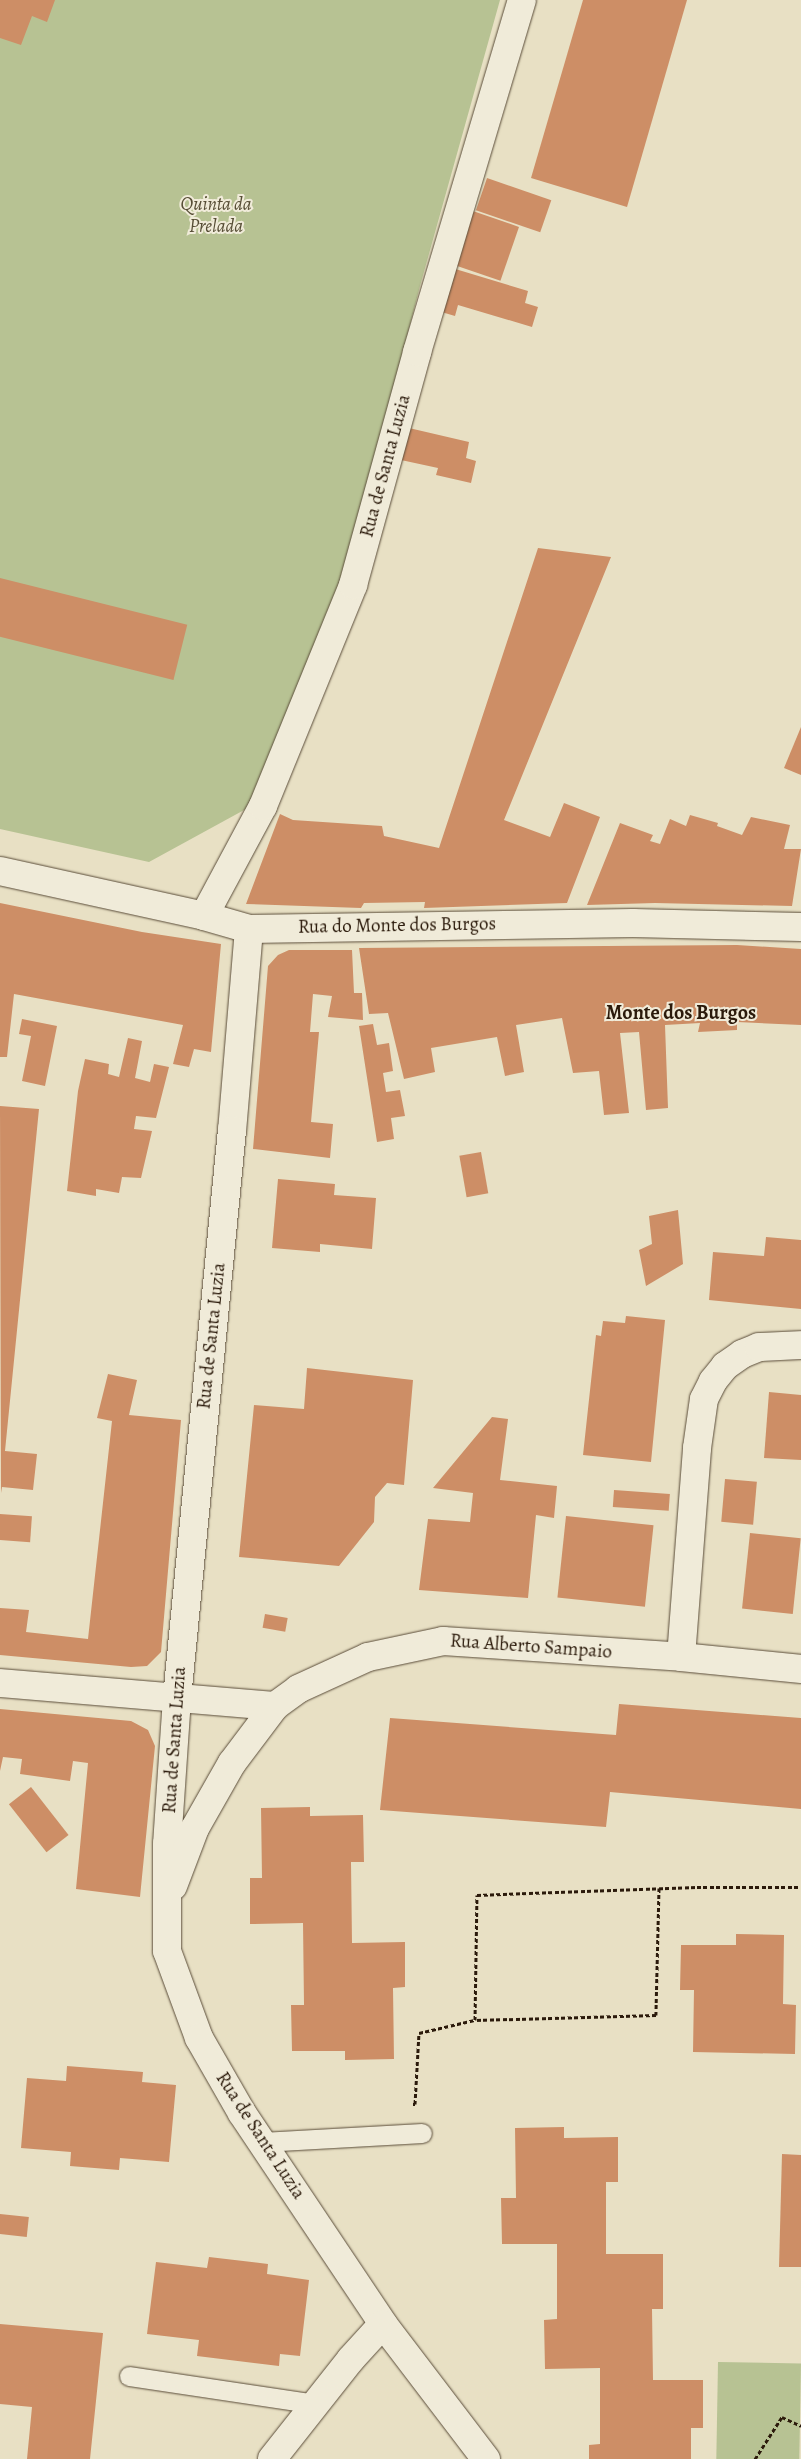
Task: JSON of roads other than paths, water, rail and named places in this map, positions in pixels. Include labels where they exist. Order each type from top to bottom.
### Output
[{"type":"street","name":"Rua de Santa Luzia","points":[[204,916],[263,806],[353,585],[417,352],[522,0]]},
{"type":"street","name":"Rua do Monte dos Burgos","points":[[0,871],[204,916],[248,929],[633,923],[801,927]]},
{"type":"street","name":"Rua de Santa Luzia","points":[[248,929],[231,1139],[177,1698],[167,1844],[167,1951],[199,2038],[242,2113],[383,2324],[486,2459]]},
{"type":"street","points":[[681,1657],[697,1448],[704,1399],[713,1381],[725,1366],[742,1354],[758,1347],[801,1346]]},
{"type":"street","name":"Rua Alberto Sampaio","points":[[166,1904],[195,1828],[232,1763],[275,1706],[298,1689],[368,1657],[444,1641],[681,1657],[801,1669]]},
{"type":"street","points":[[0,1683],[275,1706]]},
{"type":"street","points":[[272,2459],[351,2359],[383,2324]]},
{"type":"lane","points":[[262,2142],[422,2133]]},
{"type":"lane","points":[[129,2376],[316,2404]]},
{"type":"district","name":"Monte dos Burgos","points":[[681,1012]]},
{"type":"park label","name":"Quinta da Prelada","points":[[216,216]]}]
